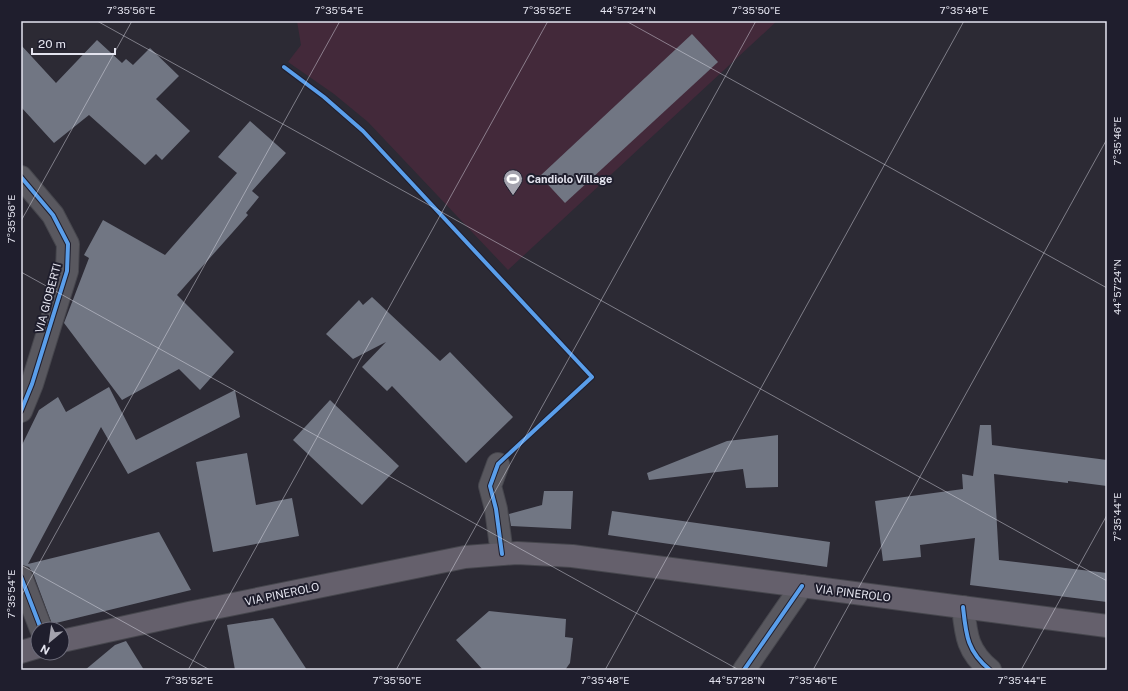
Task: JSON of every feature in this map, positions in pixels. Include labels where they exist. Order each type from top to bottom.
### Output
[{"type":"main road","name":"VIA PINEROLO","points":[[70,639],[465,557],[517,553],[572,556],[1107,626]]},
{"type":"street","name":"VIA GIOBERTI","points":[[21,177],[53,215],[68,244],[67,271],[32,384],[21,411]]},
{"type":"street","points":[[498,464],[490,486],[496,509],[502,554]]},
{"type":"street","points":[[21,577],[38,621]]},
{"type":"street","points":[[744,670],[802,586]]},
{"type":"street","points":[[963,607],[966,638],[979,661],[990,670]]},
{"type":"shaded area","name":"Candiolo Village","points":[[297,21],[777,21],[508,270],[368,122],[334,94],[288,62],[301,45]]},
{"type":"building","points":[[692,34],[718,62],[565,203],[540,176]]},
{"type":"building","points":[[97,40],[122,63],[126,59],[133,65],[150,48],[179,76],[156,99],[190,131],[162,160],[156,154],[145,165],[89,115],[54,143],[21,107],[21,45],[56,83]]},
{"type":"building","points":[[250,121],[286,153],[252,191],[259,197],[246,213],[248,215],[177,295],[234,352],[200,390],[179,369],[122,400],[64,323],[89,258],[84,255],[103,220],[165,255],[237,173],[218,157]]},
{"type":"building","points":[[372,297],[440,361],[450,352],[513,417],[466,463],[392,386],[387,391],[362,367],[386,342],[353,359],[326,334],[359,300],[363,305]]},
{"type":"building","points":[[109,387],[136,440],[235,390],[240,417],[128,474],[101,427],[28,564],[159,532],[191,590],[64,621],[51,621],[33,573],[29,567],[21,565],[21,447],[39,410],[58,397],[66,412]]},
{"type":"building","points":[[330,400],[399,466],[362,505],[293,440]]},
{"type":"building","points":[[980,425],[991,425],[992,445],[1107,460],[1107,486],[994,474],[999,560],[1107,573],[1107,602],[970,585],[975,538],[920,545],[921,557],[883,561],[875,501],[963,489],[962,474],[973,476]]},
{"type":"building","points":[[778,435],[778,487],[746,488],[743,469],[649,480],[647,473],[727,441]]},
{"type":"building","points":[[247,453],[256,505],[292,498],[299,536],[213,552],[196,462]]},
{"type":"building","points":[[544,491],[573,491],[571,529],[511,526],[509,514],[542,505]]},
{"type":"building","points":[[612,511],[830,542],[827,567],[608,535]]},
{"type":"building","points":[[489,611],[566,619],[565,637],[573,638],[570,663],[565,670],[483,670],[456,640]]},
{"type":"building","points":[[273,618],[307,670],[235,670],[227,625]]},
{"type":"building","points":[[126,641],[144,670],[85,670],[115,645]]},
{"type":"cycle path","points":[[284,67],[324,97],[363,131],[592,377],[498,464],[490,486],[496,509],[502,554]]},
{"type":"cycle path","points":[[21,177],[53,215],[68,244],[67,271],[32,384],[21,411]]},
{"type":"cycle path","points":[[21,577],[38,621]]},
{"type":"cycle path","points":[[744,670],[802,586]]},
{"type":"cycle path","points":[[963,607],[965,626],[969,642],[976,656],[990,670]]},
{"type":"place","name":"Candiolo Village","points":[[513,196]]}]
